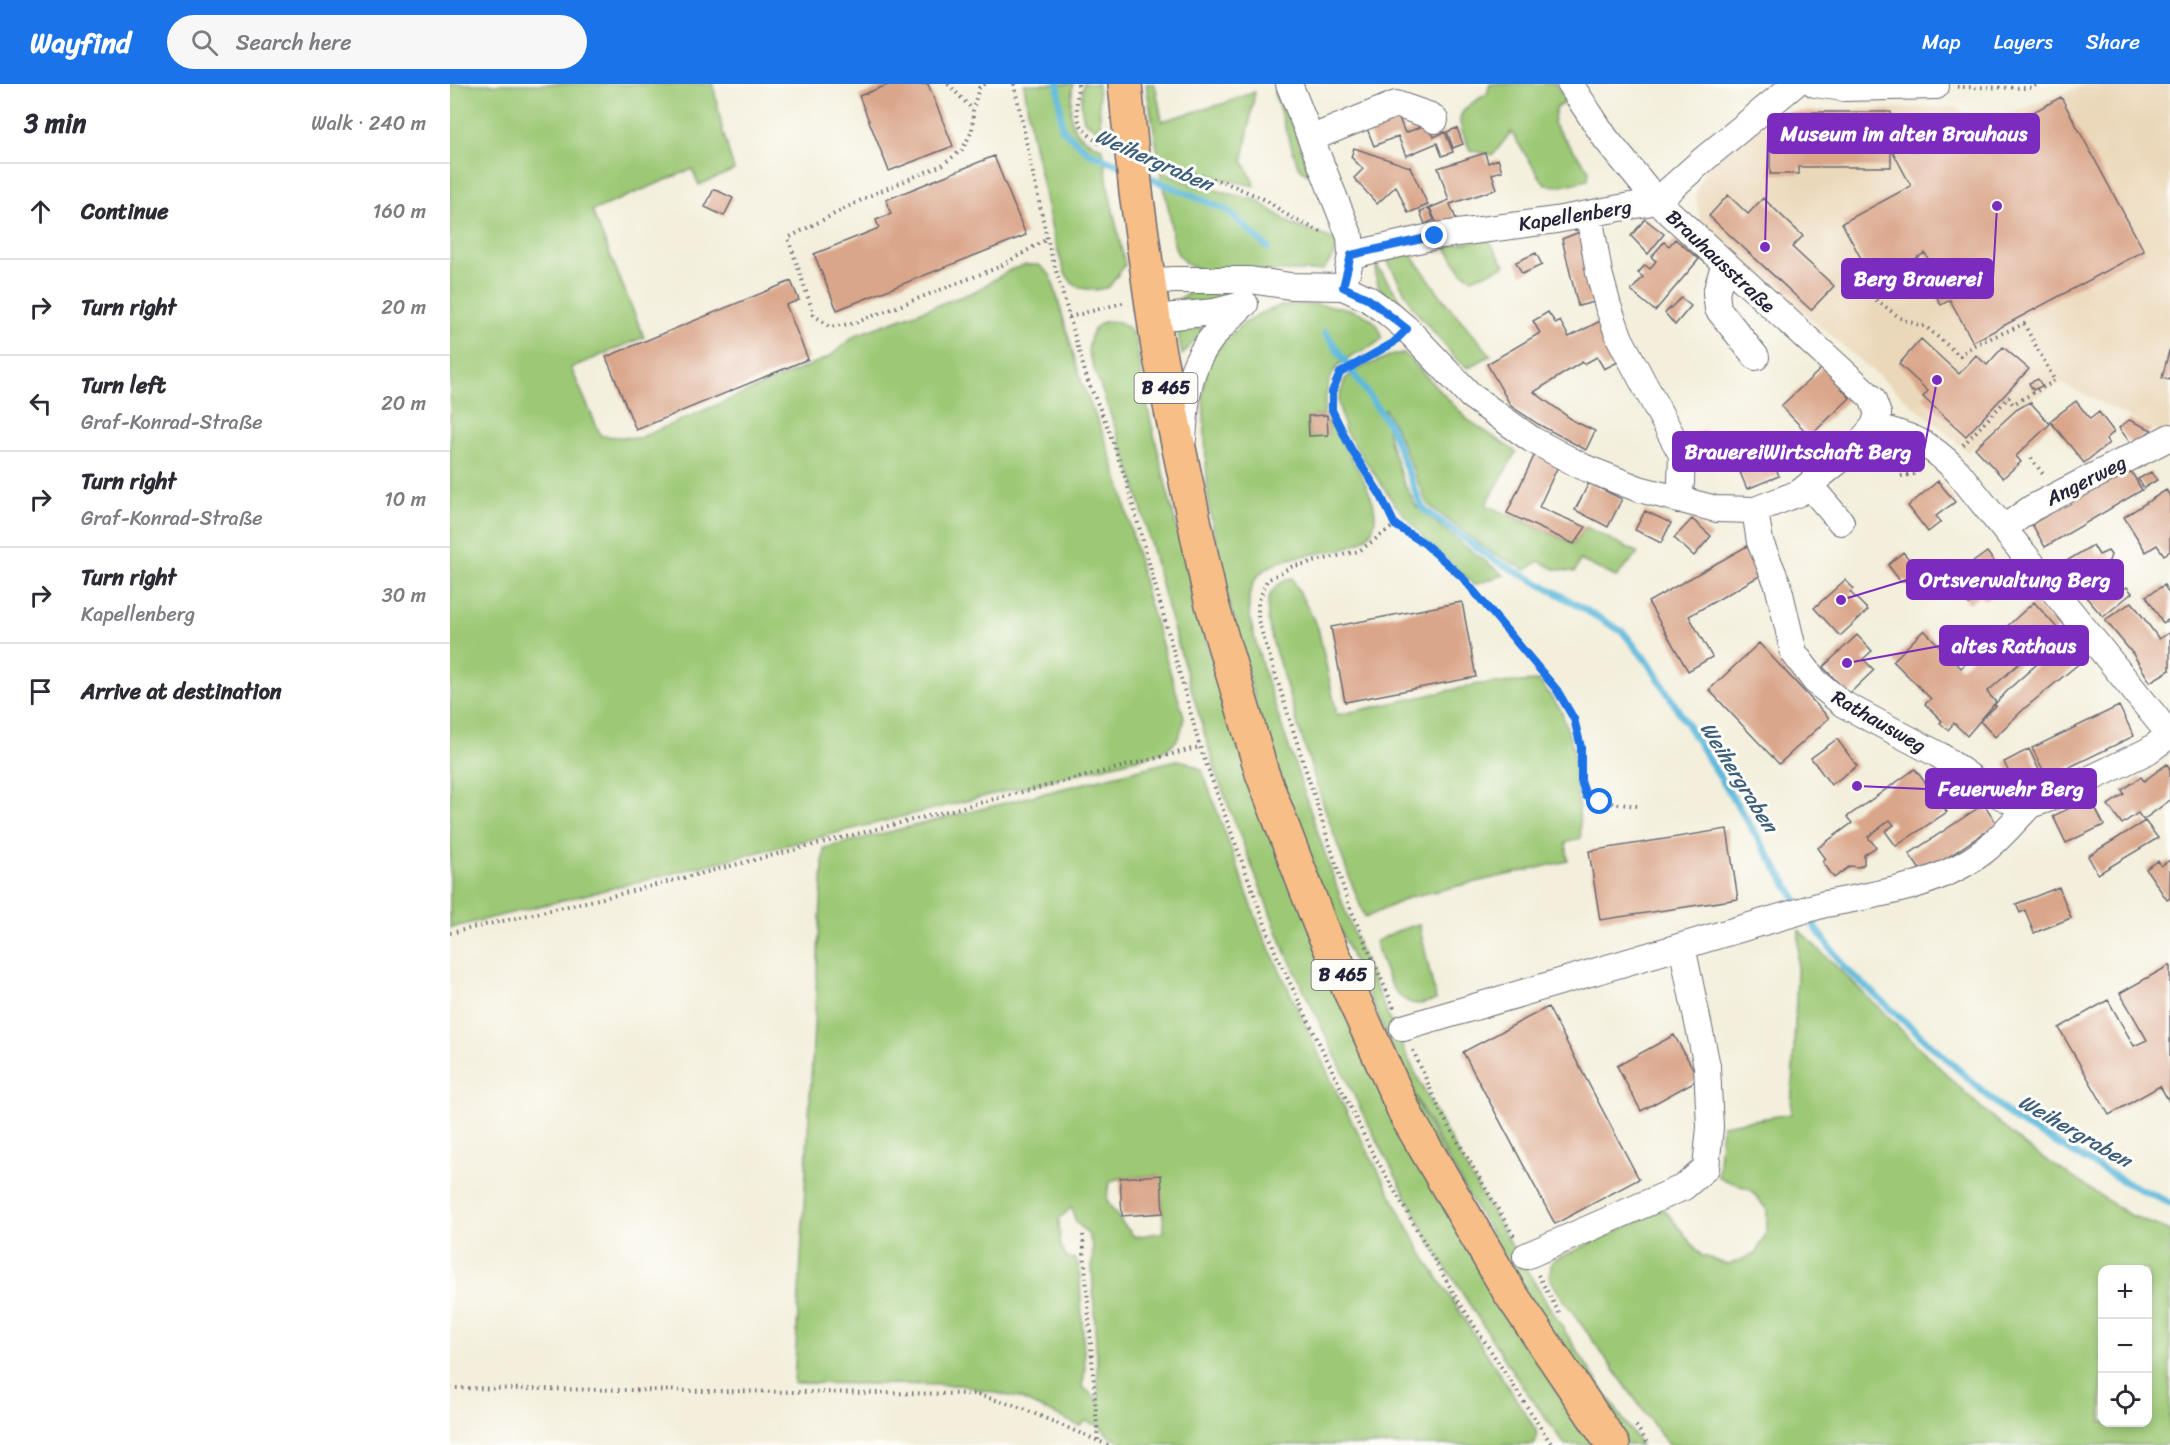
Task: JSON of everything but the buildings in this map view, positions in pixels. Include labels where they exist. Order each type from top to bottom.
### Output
[{"type":"main road","name":"B 465","points":[[1126,99],[1151,299],[1180,457],[1212,601],[1259,761],[1320,925],[1407,1117],[1510,1293],[1613,1445]]},
{"type":"street","points":[[1289,84],[1312,138],[1350,246],[1343,287]]},
{"type":"street","name":"Brauhausstraße","points":[[1570,84],[1606,140],[1657,201],[1724,265],[1872,398],[1878,414],[1875,426]]},
{"type":"street","name":"Kapellenberg","points":[[1350,246],[1589,214],[1657,201],[1795,84]]},
{"type":"street","points":[[1815,84],[1844,88],[1936,87]]},
{"type":"street","points":[[1312,138],[1396,104],[1431,116],[1435,120]]},
{"type":"street","points":[[1589,214],[1599,273],[1620,339],[1682,455],[1681,483],[1677,500]]},
{"type":"street","points":[[1724,265],[1716,293],[1718,309],[1756,357]]},
{"type":"street","points":[[1151,299],[1173,280],[1250,280],[1290,286],[1343,287],[1367,298],[1407,329],[1472,396],[1532,439],[1583,467],[1639,489],[1716,508],[1755,510],[1799,493],[1857,446],[1875,426],[1911,436],[1946,460],[2004,528],[2170,735],[2148,751],[2048,799],[2030,805],[1984,850],[1942,876],[1895,891],[1788,915],[1403,1028]]},
{"type":"street","points":[[1151,299],[1214,312],[1242,306],[1290,286]]},
{"type":"street","points":[[1180,457],[1194,366],[1211,339],[1242,306]]},
{"type":"street","name":"Angerweg","points":[[2004,528],[2032,508],[2170,437]]},
{"type":"street","points":[[1809,485],[1841,522]]},
{"type":"street","name":"Rathausweg","points":[[1755,510],[1760,542],[1778,585],[1794,653],[1815,681],[1843,704],[1940,755],[1987,789],[2011,801],[2030,805]]},
{"type":"street","points":[[1526,1256],[1684,1187],[1706,1168],[1710,1127],[1707,1066],[1682,946]]},
{"type":"path","points":[[948,84],[973,109]]},
{"type":"path","points":[[985,84],[979,88],[973,109],[972,131],[962,150],[942,165],[869,196],[788,238],[814,315],[830,327],[855,322],[999,267],[1047,239]]},
{"type":"path","points":[[1014,84],[1047,239],[1087,379]]},
{"type":"path","points":[[1078,84],[1076,117],[1083,129],[1098,143],[1113,148]]},
{"type":"path","points":[[1936,87],[2031,88],[2038,84]]},
{"type":"path","points":[[1156,164],[1224,182],[1266,200],[1287,215],[1321,232],[1337,237],[1350,246]]},
{"type":"path","points":[[1069,317],[1151,299]]},
{"type":"path","points":[[1875,300],[1903,320],[1926,327],[1960,356],[1972,346],[2024,324],[2055,381],[2013,404],[2009,397],[1946,460]]},
{"type":"path","points":[[1407,329],[1393,343],[1340,373],[1332,392],[1332,410],[1351,449],[1381,496],[1395,525],[1424,543],[1462,577],[1557,690],[1574,719],[1581,747],[1581,781],[1586,796],[1600,802],[1638,806]]},
{"type":"path","points":[[1395,525],[1359,551],[1291,567],[1267,580],[1258,603],[1258,620],[1349,905],[1441,1113],[1564,1321]]},
{"type":"path","points":[[450,933],[616,895],[1200,747]]},
{"type":"path","points":[[1083,1235],[1098,1441]]},
{"type":"path","points":[[450,1388],[974,1394],[1014,1405],[1108,1445]]},
{"type":"path","points":[[1630,1416],[1650,1445]]},
{"type":"shaded area","points":[[2087,84],[2170,84],[2170,429],[2160,433],[2061,383],[2024,402],[1968,452],[1702,226],[1695,195],[1708,161],[1772,111],[1955,107],[1982,124]]},
{"type":"green space","points":[[450,84],[713,84],[734,170],[699,185],[692,169],[592,211],[644,337],[571,368],[601,436],[639,438],[829,357],[856,335],[976,291],[1010,270],[1025,265],[1039,265],[1051,276],[1082,384],[1104,436],[1121,488],[1147,596],[1184,717],[1179,736],[1173,744],[1157,754],[450,928]]},
{"type":"green space","points":[[1024,84],[1073,84],[1071,117],[1076,131],[1103,149],[1109,192],[1125,265],[1109,287],[1096,290],[1080,288],[1072,283],[1065,273],[1054,239],[1031,131]]},
{"type":"green space","points":[[1083,84],[1098,84],[1101,132],[1084,121],[1081,105]]},
{"type":"green space","points":[[1146,84],[1155,84],[1162,121],[1255,92],[1243,160],[1255,186],[1212,177],[1159,160]]},
{"type":"green space","points":[[1490,84],[1556,84],[1566,102],[1556,108],[1553,124],[1589,170],[1588,180],[1562,186],[1545,185],[1511,132],[1493,155],[1470,150],[1462,130],[1460,117],[1468,106],[1487,94]]},
{"type":"green space","points":[[1278,88],[1310,173],[1307,174],[1298,166],[1274,93]]},
{"type":"green space","points":[[1160,170],[1193,184],[1258,201],[1293,225],[1339,241],[1334,256],[1323,270],[1311,271],[1202,271],[1191,266],[1178,255],[1175,248]]},
{"type":"green space","points":[[1488,239],[1505,266],[1472,279],[1462,272],[1445,246]]},
{"type":"green space","points":[[1410,253],[1447,304],[1491,355],[1468,368],[1456,359],[1414,309],[1387,260]]},
{"type":"green space","points":[[1377,266],[1415,321],[1381,290],[1377,283]]},
{"type":"green space","points":[[1197,292],[1252,293],[1206,303],[1179,299]]},
{"type":"green space","points":[[1308,304],[1341,307],[1363,314],[1372,320],[1382,338],[1372,346],[1344,360],[1338,366],[1327,388],[1324,415],[1308,417],[1309,436],[1328,434],[1327,419],[1364,481],[1374,506],[1375,517],[1368,535],[1352,546],[1280,562],[1261,573],[1250,592],[1251,623],[1261,663],[1340,896],[1366,964],[1399,1039],[1436,1113],[1497,1221],[1578,1352],[1641,1445],[1627,1445],[1561,1350],[1467,1193],[1406,1079],[1316,876],[1258,712],[1227,594],[1208,503],[1203,395],[1205,376],[1209,361],[1222,343],[1240,326],[1259,314],[1280,306]]},
{"type":"green space","points":[[1106,321],[1120,322],[1129,329],[1136,340],[1145,397],[1170,502],[1208,646],[1250,780],[1594,1445],[1565,1445],[1518,1380],[1434,1249],[1361,1110],[1283,946],[1218,779],[1167,607],[1134,480],[1088,352],[1092,333],[1097,326]]},
{"type":"green space","points":[[1177,327],[1205,328],[1182,355]]},
{"type":"green space","points":[[1394,354],[1405,354],[1467,419],[1516,452],[1486,505],[1574,544],[1586,527],[1638,553],[1616,577],[1580,560],[1575,572],[1555,569],[1539,561],[1526,570],[1489,551],[1427,504],[1396,429],[1384,408],[1389,440],[1403,481],[1416,506],[1504,575],[1474,585],[1427,541],[1394,503],[1345,431],[1338,401],[1345,379],[1356,370]]},
{"type":"green space","points":[[1292,578],[1318,628],[1337,715],[1479,684],[1539,681],[1561,710],[1574,751],[1581,838],[1566,843],[1568,861],[1410,897],[1365,918],[1342,859],[1302,739],[1270,631],[1269,597],[1277,586]]},
{"type":"green space","points":[[1177,760],[1187,762],[1202,770],[1259,926],[1340,1099],[1423,1255],[1536,1430],[1537,1437],[1534,1445],[1127,1445],[1109,1436],[1101,1427],[1086,1421],[1079,1426],[1019,1398],[960,1385],[794,1383],[824,848]],"holes":[[[1160,1175],[1164,1232],[1135,1237],[1107,1201],[1108,1188],[1111,1181],[1120,1178]],[[1072,1207],[1075,1221],[1088,1234],[1093,1247],[1099,1401],[1082,1386],[1085,1371],[1079,1267],[1075,1259],[1066,1257],[1060,1243],[1059,1219]]]},
{"type":"green space","points":[[1419,924],[1436,1000],[1418,1004],[1408,1002],[1394,989],[1375,942],[1397,931]]},
{"type":"green space","points":[[1799,930],[1975,1102],[2024,1145],[2128,1214],[2170,1231],[2170,1441],[2165,1445],[1668,1445],[1558,1292],[1549,1276],[1552,1261],[1664,1209],[1701,1255],[1728,1265],[1755,1254],[1767,1232],[1767,1210],[1751,1190],[1718,1177],[1722,1125],[1791,1114]]},
{"type":"waterway","name":"Weihergraben","points":[[1058,84],[1062,129],[1088,152],[1124,167]]},
{"type":"waterway","name":"Weihergraben","points":[[1145,176],[1227,210],[1268,248]]},
{"type":"waterway","name":"Weihergraben","points":[[1325,332],[1390,426],[1422,508],[1493,559],[1623,632],[1650,665],[1801,907]]},
{"type":"waterway","name":"Weihergraben","points":[[1807,916],[1846,969],[2015,1120],[2127,1183],[2170,1203]]},
{"type":"place","name":"Berg Brauerei","points":[[1997,206]]},
{"type":"place","name":"Museum im alten Brauhaus","points":[[1765,247]]},
{"type":"place","name":"BrauereiWirtschaft Berg","points":[[1937,380]]},
{"type":"place","name":"Ortsverwaltung Berg","points":[[1841,600]]},
{"type":"place","name":"altes Rathaus","points":[[1847,663]]},
{"type":"place","name":"Feuerwehr Berg","points":[[1857,786]]},
{"type":"route","points":[[1435,236],[1351,255],[1343,287],[1367,298],[1407,329],[1393,343],[1340,373],[1332,392],[1332,410],[1351,449],[1381,496],[1395,525],[1424,543],[1462,577],[1557,690],[1574,719],[1581,747],[1581,781],[1586,796],[1600,802]]}]
